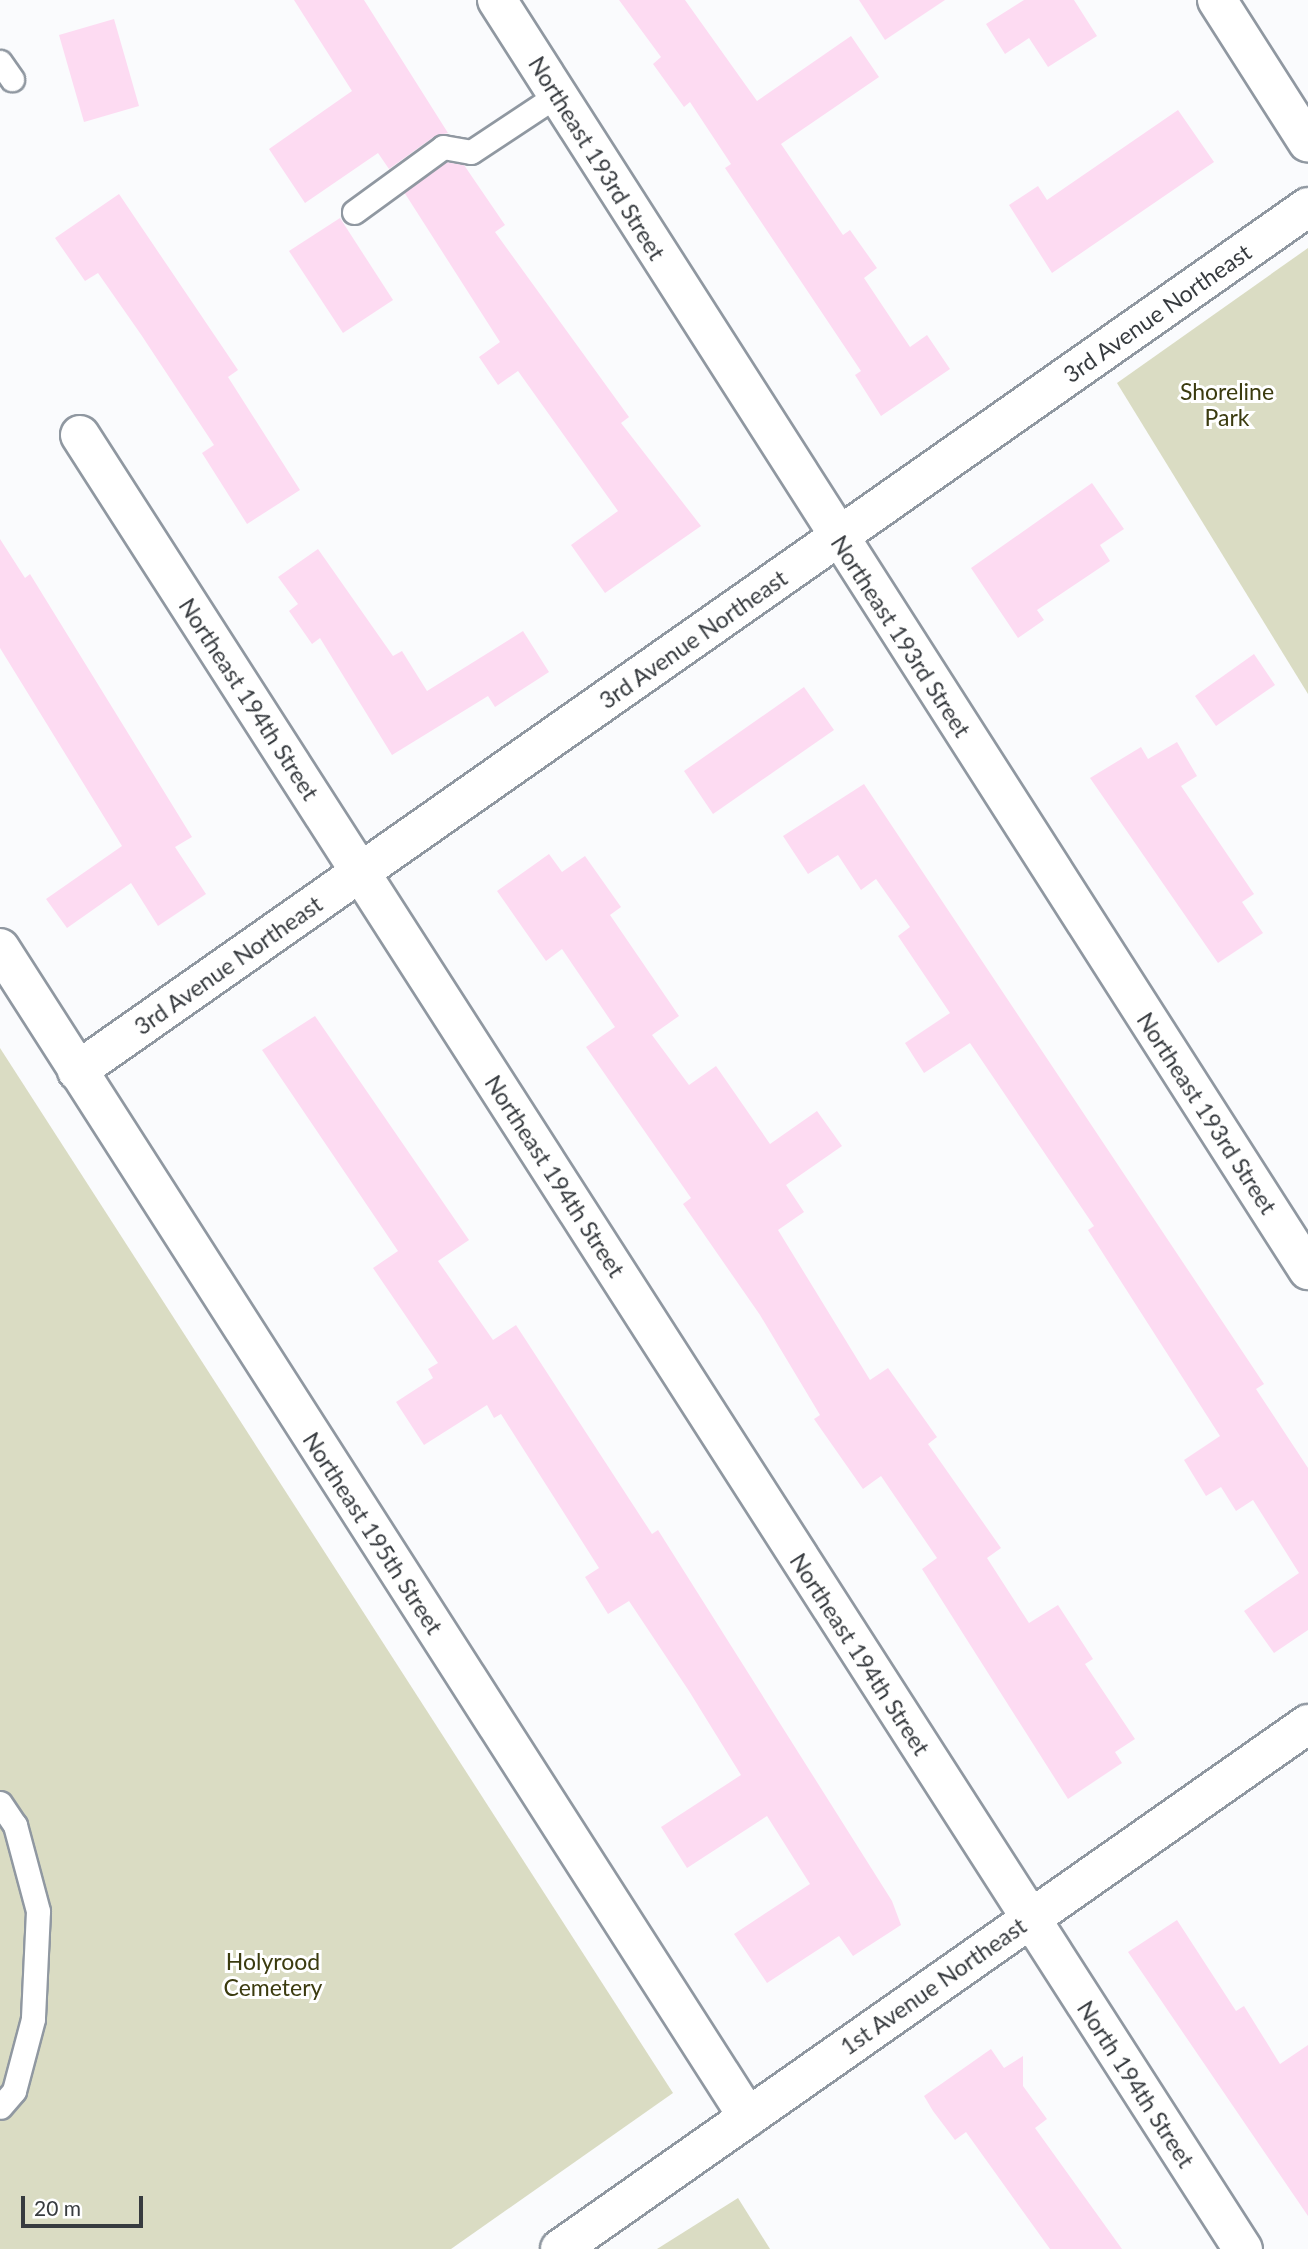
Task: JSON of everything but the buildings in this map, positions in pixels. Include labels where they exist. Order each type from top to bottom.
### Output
[{"type":"street","name":"Northeast 193rd Street","points":[[497,0],[837,537],[1308,1270]]},
{"type":"street","points":[[1217,0],[1308,143]]},
{"type":"street","name":"3rd Avenue Northeast","points":[[77,1071],[1308,207]]},
{"type":"street","name":"Northeast 194th Street","points":[[80,435],[1029,1918]]},
{"type":"street","name":"Northeast 195th Street","points":[[0,948],[748,2118]]},
{"type":"street","name":"1st Avenue Northeast","points":[[560,2249],[1308,1724]]},
{"type":"street","name":"North 194th Street","points":[[1029,1918],[1243,2249]]},
{"type":"lane","points":[[354,212],[443,147],[471,152],[557,95]]},
{"type":"lane","points":[[0,1803],[15,1825],[38,1911],[33,2019],[14,2091],[0,2107]]},
{"type":"green space","name":"Shoreline Park","points":[[1308,248],[1308,694],[1117,383]]},
{"type":"green space","name":"Holyrood Cemetery","points":[[0,1048],[673,2093],[451,2249],[0,2249]]},
{"type":"green space","points":[[738,2198],[770,2249],[657,2249]]}]
